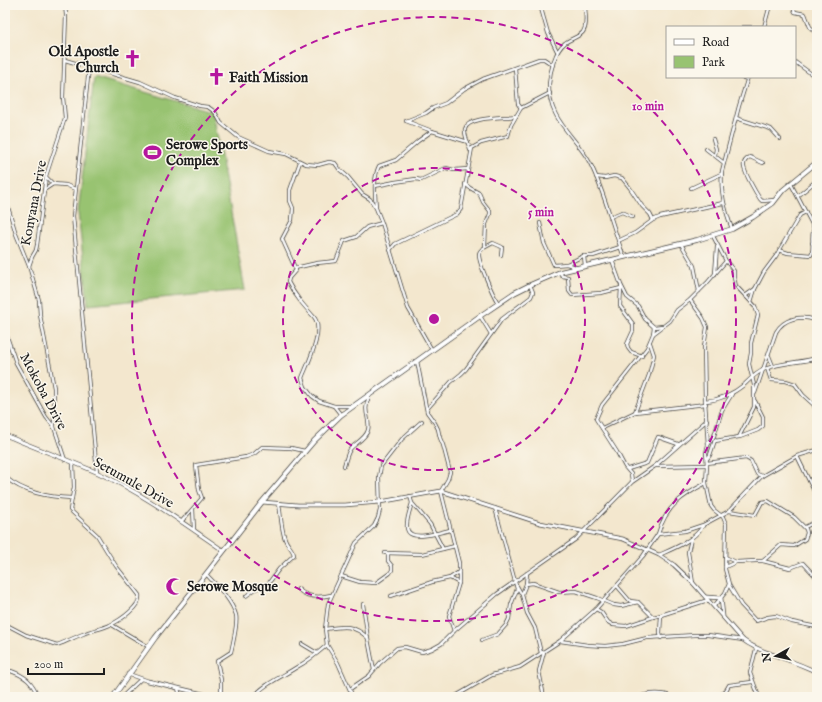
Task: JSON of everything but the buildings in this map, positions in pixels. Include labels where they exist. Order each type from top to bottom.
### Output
[{"type":"main road","points":[[113,697],[128,674],[262,502],[305,451],[342,415],[480,316],[530,285],[560,272],[713,236],[732,229],[762,211],[817,162]]},
{"type":"street","name":"Konyana Drive","points":[[54,427],[54,388],[40,315],[39,300],[30,266],[32,257],[36,250],[46,176],[65,118],[63,97],[66,15],[65,5]]},
{"type":"street","points":[[540,5],[548,33],[557,51]]},
{"type":"street","points":[[585,5],[585,27],[583,32],[566,42],[557,51],[549,83],[550,93],[554,112],[558,121],[590,163],[624,257]]},
{"type":"street","points":[[764,26],[770,5]]},
{"type":"street","points":[[792,5],[795,12],[805,14],[810,27],[817,34]]},
{"type":"street","points":[[468,142],[432,132],[406,121],[446,103],[464,88],[476,82],[542,59],[553,65]]},
{"type":"street","points":[[65,60],[140,82],[175,98],[208,107],[215,112],[221,122],[238,137],[269,151],[286,154],[300,162],[312,165],[318,165],[326,162],[336,163],[340,170],[362,194],[370,199],[376,208],[408,308],[432,351]]},
{"type":"street","points":[[796,63],[817,78]]},
{"type":"street","points":[[89,68],[73,203],[73,222],[97,472]]},
{"type":"street","points":[[515,68],[518,104],[521,108]]},
{"type":"street","points":[[732,229],[724,202],[722,174],[748,78]]},
{"type":"street","points":[[470,151],[477,145],[508,136],[521,108],[550,93]]},
{"type":"street","points":[[390,250],[395,244],[457,214],[461,209],[470,151],[465,129],[470,123],[484,118],[511,118],[517,116]]},
{"type":"street","points":[[736,118],[771,129],[780,139]]},
{"type":"street","points":[[376,208],[375,186],[379,166],[396,160],[418,141],[432,132]]},
{"type":"street","points":[[713,139],[716,148],[715,156]]},
{"type":"street","points":[[706,149],[724,163]]},
{"type":"street","points":[[763,163],[750,157],[745,161],[744,167],[760,199],[775,200]]},
{"type":"street","points":[[300,162],[290,190],[290,201],[293,208],[292,220],[282,239],[295,268],[295,272],[289,278],[288,282],[303,306],[314,317],[317,324],[317,336],[302,378],[302,382],[312,396],[319,401],[334,406],[354,406]]},
{"type":"street","points":[[375,186],[416,179],[421,180],[446,168],[454,170],[468,169]]},
{"type":"street","points":[[691,188],[722,174]]},
{"type":"street","points":[[46,176],[53,184]]},
{"type":"street","points":[[596,177],[605,178],[614,176],[622,178],[653,220]]},
{"type":"street","points":[[798,196],[817,180]]},
{"type":"street","points":[[44,190],[53,184],[66,185],[75,189]]},
{"type":"street","points":[[465,184],[479,193],[483,202],[490,211],[486,224],[485,247]]},
{"type":"street","points":[[791,184],[817,231]]},
{"type":"street","points":[[5,197],[16,234],[30,266]]},
{"type":"street","points":[[618,241],[635,233],[653,220],[724,202]]},
{"type":"street","points":[[610,217],[622,212],[633,217]]},
{"type":"street","points":[[751,302],[755,289],[764,272],[800,215],[806,212]]},
{"type":"street","points":[[295,268],[316,263],[336,261],[344,241],[356,237],[367,227],[382,223]]},
{"type":"street","points":[[540,223],[544,243],[554,265],[567,264],[584,256],[593,256],[620,248]]},
{"type":"street","points":[[779,250],[788,253],[810,255],[812,253],[812,236],[814,228]]},
{"type":"street","points":[[713,236],[726,261],[734,270],[736,286],[757,310],[758,315],[751,343],[749,364],[751,378],[754,383],[755,397],[762,417],[763,426],[758,430],[739,437],[715,441]]},
{"type":"street","points":[[812,243],[817,239]]},
{"type":"street","points":[[498,304],[480,260],[480,252],[491,243],[501,245],[501,255]]},
{"type":"street","points":[[681,244],[694,266],[699,291]]},
{"type":"street","points":[[715,275],[718,246]]},
{"type":"street","points":[[584,256],[585,266]]},
{"type":"street","points":[[612,260],[621,286],[627,297],[638,306],[645,319],[654,327],[664,326]]},
{"type":"street","points":[[653,334],[670,321],[677,310],[690,300],[715,275],[726,261]]},
{"type":"street","points":[[567,264],[578,268]]},
{"type":"street","points":[[560,272],[562,276],[568,277],[569,291],[572,295],[601,293],[621,286]]},
{"type":"street","points":[[427,410],[450,382],[466,370],[502,319],[531,297],[533,292],[530,285]]},
{"type":"street","points":[[621,286],[620,306],[633,324],[633,331],[628,348],[631,352],[642,356]]},
{"type":"street","points":[[745,296],[755,289]]},
{"type":"street","points":[[690,300],[703,318],[707,327],[704,342],[705,403],[708,445],[706,453],[706,483],[711,506],[721,516],[726,524],[725,568],[729,584],[738,601],[756,621],[776,616],[792,622],[817,627]]},
{"type":"street","points":[[480,316],[491,334]]},
{"type":"street","points":[[739,437],[753,412],[755,397],[763,370],[776,332],[780,325],[800,317],[808,317],[816,321]]},
{"type":"street","points":[[632,482],[631,474],[596,419],[602,404],[642,356],[650,343],[654,327]]},
{"type":"street","name":"Mokoba Drive","points":[[5,331],[16,363],[46,417],[54,427],[65,460]]},
{"type":"street","points":[[635,412],[649,375],[654,355],[650,343]]},
{"type":"street","points":[[769,355],[774,366]]},
{"type":"street","points":[[708,445],[714,436],[722,410],[733,394],[751,378],[767,368],[817,358]]},
{"type":"street","points":[[417,361],[427,410],[438,428],[450,472],[441,491],[460,572],[459,583],[450,612],[450,619],[454,631]]},
{"type":"street","points":[[767,368],[771,380],[786,381],[794,384],[814,405],[817,415]]},
{"type":"street","points":[[602,428],[635,412],[705,403],[720,400],[733,394]]},
{"type":"street","points":[[344,466],[348,453],[368,432],[365,407],[369,396]]},
{"type":"street","points":[[334,406],[342,415]]},
{"type":"street","points":[[350,689],[374,671],[396,648],[405,647],[419,652],[427,651],[441,644],[454,631],[515,581],[576,539],[632,482],[655,466],[678,444],[707,420]]},
{"type":"street","points":[[353,697],[338,662],[327,645],[325,629],[326,614],[332,595],[356,543],[376,522],[380,510],[379,477],[381,466],[402,439],[422,421]]},
{"type":"street","name":"Setumule Drive","points":[[5,435],[97,472],[126,487],[224,551]]},
{"type":"street","points":[[707,462],[715,441],[714,436]]},
{"type":"street","points":[[628,469],[647,463],[658,437],[678,444]]},
{"type":"street","points":[[181,522],[201,502],[202,498],[198,490],[196,465],[246,457],[254,454],[262,447],[291,448],[305,451]]},
{"type":"street","points":[[658,534],[684,531],[703,525],[721,516],[729,511],[762,476],[797,456],[817,450]]},
{"type":"street","points":[[797,456],[817,497]]},
{"type":"street","points":[[655,466],[746,458],[751,461],[757,474],[762,476]]},
{"type":"street","points":[[5,624],[26,635],[57,645],[111,624],[136,606],[139,600],[139,594],[116,566],[97,535],[72,514],[69,508],[74,483],[73,463]]},
{"type":"street","points":[[5,478],[16,486],[41,494],[72,498]]},
{"type":"street","points":[[454,697],[492,675],[518,668],[560,641],[596,609],[648,549],[658,534],[662,522],[674,504],[687,494],[706,483]]},
{"type":"street","points":[[262,502],[279,504],[331,505],[380,502],[441,491],[540,523],[623,539],[648,549],[674,565],[707,598],[742,640],[756,649],[787,659],[817,672]]},
{"type":"street","points":[[410,496],[412,503],[424,516],[443,549]]},
{"type":"street","points":[[729,511],[755,515],[762,502],[768,501],[794,517],[805,527],[807,533],[805,539],[794,546],[781,545],[763,561]]},
{"type":"street","points":[[412,503],[407,526],[410,534],[416,536],[435,534],[450,530]]},
{"type":"street","points":[[246,596],[257,588],[268,584],[279,569],[294,555],[284,535],[279,504]]},
{"type":"street","points":[[495,508],[516,585],[522,595],[527,613],[535,628],[542,652],[539,671],[544,697]]},
{"type":"street","points":[[193,509],[194,530]]},
{"type":"street","points":[[805,527],[817,521]]},
{"type":"street","points":[[659,555],[691,538],[703,525]]},
{"type":"street","points":[[691,538],[688,552],[693,583]]},
{"type":"street","points":[[341,576],[360,582],[376,582],[392,570],[392,566],[388,561],[387,553],[422,554],[455,546]]},
{"type":"street","points":[[725,557],[736,562]]},
{"type":"street","points":[[725,568],[736,562],[763,561],[790,568],[803,563],[817,578]]},
{"type":"street","points":[[391,596],[432,582],[450,578],[460,572]]},
{"type":"street","points":[[522,595],[526,584],[527,573]]},
{"type":"street","points":[[206,574],[222,592],[236,615],[231,652],[217,662],[221,680],[222,697]]},
{"type":"street","points":[[450,578],[459,583]]},
{"type":"street","points":[[516,585],[533,583],[559,592],[576,591],[604,600],[614,605],[621,606],[638,602]]},
{"type":"street","points":[[714,606],[721,598],[729,584]]},
{"type":"street","points":[[482,640],[498,634],[506,625],[509,619],[510,605],[516,590],[516,585]]},
{"type":"street","points":[[617,586],[630,601],[638,602],[653,617]]},
{"type":"street","points":[[298,589],[301,592],[315,598],[332,595]]},
{"type":"street","points":[[596,609],[602,612],[608,622],[613,625],[626,626],[707,598],[721,598]]},
{"type":"street","points":[[721,598],[724,618]]},
{"type":"street","points":[[363,604],[374,671]]},
{"type":"street","points":[[661,615],[661,638]]},
{"type":"street","points":[[111,624],[149,647]]},
{"type":"street","points":[[325,629],[345,626],[351,627],[362,633],[368,639]]},
{"type":"street","points":[[560,641],[605,646],[623,644],[647,638],[708,635],[742,640]]},
{"type":"street","points":[[302,644],[317,653]]},
{"type":"street","points":[[254,697],[256,693],[327,645]]},
{"type":"street","points":[[756,649],[750,671],[752,682],[759,697]]},
{"type":"street","points":[[11,671],[22,675],[28,680],[38,697]]},
{"type":"street","points":[[128,674],[141,679],[202,695],[216,697]]},
{"type":"street","points":[[122,697],[141,679]]},
{"type":"street","points":[[716,697],[725,692],[729,685],[752,682]]},
{"type":"street","points":[[178,688],[180,697]]},
{"type":"street","points":[[725,692],[726,696]]},
{"type":"street","points":[[638,697],[650,694],[673,697]]},
{"type":"green space","name":"Serowe Sports Complex","points":[[94,77],[213,112],[245,290],[88,305],[78,213]]},
{"type":"place","name":"Old Apostle Church","points":[[132,59]]},
{"type":"place","name":"Faith Mission","points":[[216,77]]},
{"type":"place","name":"Serowe Sports Complex","points":[[153,152]]},
{"type":"place","name":"Serowe Mosque","points":[[174,586]]}]
